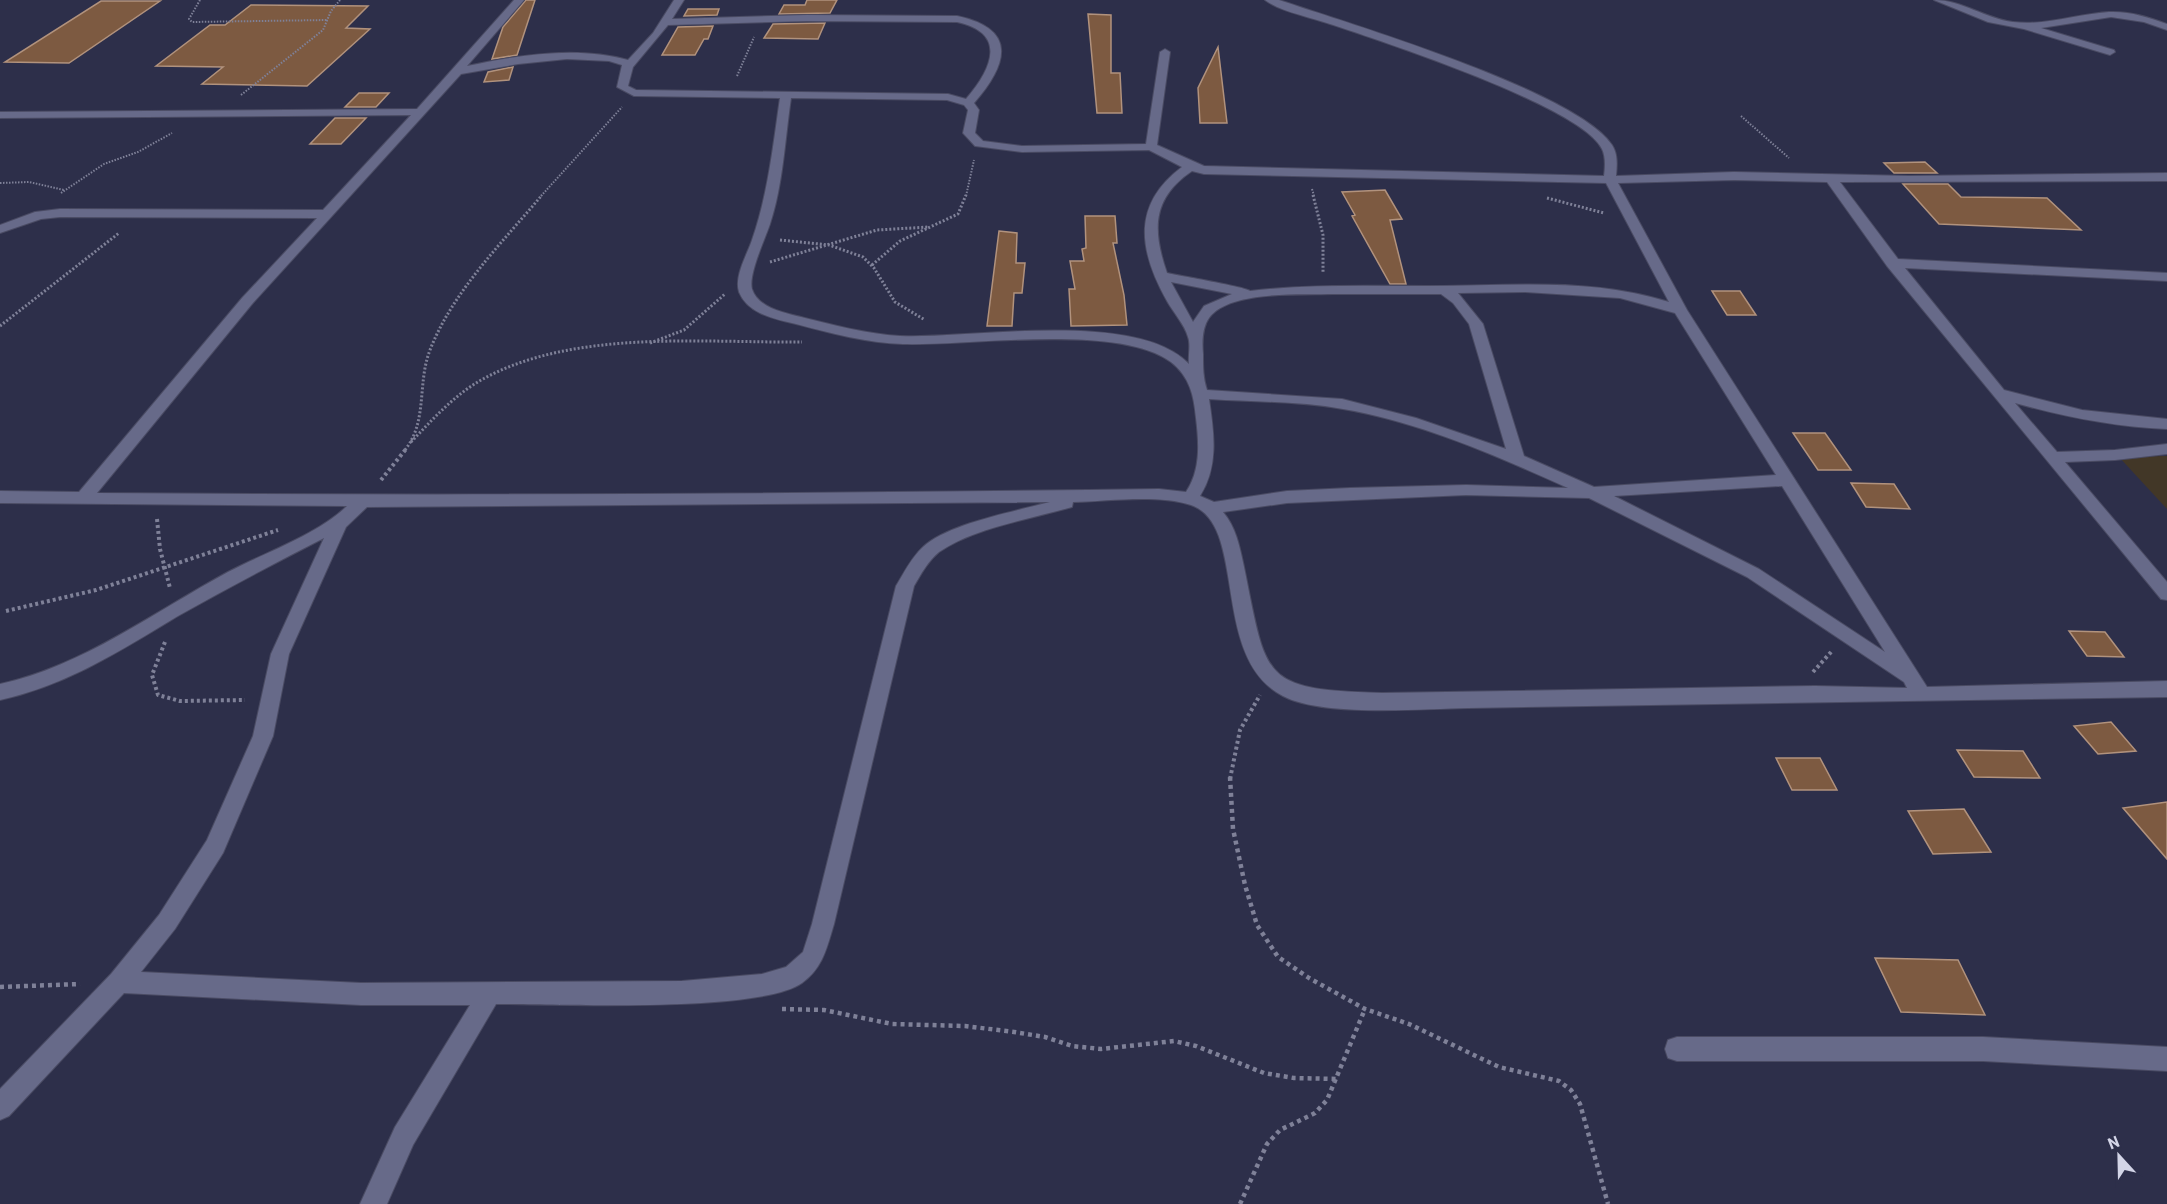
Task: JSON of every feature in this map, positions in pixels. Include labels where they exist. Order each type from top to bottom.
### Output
[{"type":"street","points":[[83,498],[203,353],[458,72],[519,0]]},
{"type":"street","points":[[679,0],[667,22],[628,66],[622,87],[634,93],[908,94],[948,97],[968,103],[974,110],[969,133],[979,144],[1022,149],[1151,147],[1188,168],[1307,173],[1610,180],[1714,176],[1833,180],[2167,177]]},
{"type":"street","points":[[1270,0],[1476,73],[1547,103],[1591,129],[1606,143],[1611,156],[1610,180],[1680,310],[1922,695]]},
{"type":"street","points":[[1939,0],[1999,21],[2024,26],[2110,52]]},
{"type":"street","points":[[2116,4],[2153,18],[2167,27]]},
{"type":"street","points":[[2024,26],[2109,9],[2133,11]]},
{"type":"street","points":[[2153,18],[2167,18]]},
{"type":"street","points":[[667,22],[750,19],[957,19],[982,23],[993,35],[996,49],[994,69],[983,88],[968,103]]},
{"type":"street","points":[[479,46],[489,53],[510,61]]},
{"type":"street","points":[[1151,147],[1161,92],[1165,51]]},
{"type":"street","points":[[458,72],[510,61],[579,57],[616,60],[628,66]]},
{"type":"street","points":[[786,94],[769,209],[745,276],[744,290],[751,301],[767,311],[856,334],[901,340],[1097,336],[1135,343],[1166,354],[1184,366],[1198,387],[1342,404],[1411,421],[1517,459],[1593,493],[1753,573],[1912,679]]},
{"type":"street","points":[[0,115],[421,112]]},
{"type":"street","points":[[1188,168],[1173,176],[1162,188],[1150,219],[1152,242],[1168,295],[1195,336]]},
{"type":"street","points":[[1833,180],[1892,262],[1998,393],[2167,594]]},
{"type":"street","points":[[0,229],[39,215],[327,214]]},
{"type":"street","points":[[1892,262],[2167,277]]},
{"type":"street","points":[[1163,276],[1203,286],[1260,293],[1444,290],[1622,292],[1656,300],[1680,310]]},
{"type":"street","points":[[1444,290],[1458,300],[1476,324],[1517,459]]},
{"type":"street","points":[[1191,498],[1205,474],[1207,459],[1198,387],[1195,336],[1197,322],[1203,312],[1217,302],[1260,293]]},
{"type":"street","points":[[1998,393],[2078,416],[2122,423],[2167,424]]},
{"type":"street","points":[[2054,457],[2115,455],[2167,449]]},
{"type":"street","points":[[1211,508],[1287,497],[1410,490],[1533,494],[1593,493],[1788,480]]},
{"type":"street","points":[[0,497],[363,501],[1159,495],[1191,498],[1211,508],[1223,526],[1257,665],[1269,679],[1290,692],[1338,700],[1628,700],[1801,694],[1922,695],[2105,687],[2167,689]]},
{"type":"street","points":[[118,982],[361,994],[682,992],[762,985],[793,976],[812,959],[823,924],[842,854],[858,771],[905,586],[918,563],[933,548],[959,536],[1085,497]]},
{"type":"street","points":[[0,692],[33,686],[69,672],[172,611],[339,524],[363,501]]},
{"type":"street","points":[[0,1107],[118,982],[167,922],[215,846],[263,736],[280,654],[339,524]]},
{"type":"street","points":[[373,1204],[404,1136],[490,993]]},
{"type":"street","points":[[1677,1049],[1983,1049],[2167,1059]]},
{"type":"path","points":[[200,0],[189,19],[192,22],[328,20]]},
{"type":"path","points":[[221,112],[323,30],[340,0]]},
{"type":"path","points":[[726,94],[742,68],[754,40],[750,19]]},
{"type":"path","points":[[411,442],[420,421],[421,396],[429,352],[444,320],[474,278],[567,165],[634,93]]},
{"type":"path","points":[[1741,116],[1789,158],[1833,180]]},
{"type":"path","points":[[65,190],[104,164],[138,152],[177,130]]},
{"type":"path","points":[[872,265],[887,249],[958,214],[967,193],[979,144]]},
{"type":"path","points":[[1296,292],[1311,286],[1324,271],[1323,235],[1307,173]]},
{"type":"path","points":[[0,183],[29,182],[65,190],[95,205],[106,214]]},
{"type":"path","points":[[1543,197],[1632,222]]},
{"type":"path","points":[[0,326],[51,284],[147,213]]},
{"type":"path","points":[[641,345],[684,330],[745,276],[829,244],[895,227],[929,227]]},
{"type":"path","points":[[759,239],[829,244],[849,252],[872,265],[889,295],[897,304],[964,338]]},
{"type":"path","points":[[363,501],[411,442],[463,393],[508,365],[546,354],[583,348],[809,342]]},
{"type":"path","points":[[157,498],[157,529],[165,566]]},
{"type":"path","points":[[6,611],[96,590],[286,528]]},
{"type":"path","points":[[172,611],[169,632],[152,672],[151,683],[158,695],[180,701],[228,702],[270,698]]},
{"type":"path","points":[[1801,694],[1819,662],[1848,638]]},
{"type":"path","points":[[1269,679],[1240,730],[1230,776],[1233,829],[1245,885],[1257,925],[1278,957],[1309,978],[1365,1009],[1409,1024],[1500,1067],[1559,1081],[1571,1090],[1580,1104],[1608,1204]]},
{"type":"path","points":[[0,987],[118,982]]},
{"type":"path","points":[[1240,1204],[1267,1143],[1280,1130],[1316,1113],[1327,1100],[1365,1009]]},
{"type":"path","points":[[775,1010],[824,1010],[892,1024],[965,1026],[1045,1037],[1072,1046],[1101,1049],[1174,1041],[1196,1046],[1264,1073],[1294,1078],[1337,1079]]},
{"type":"shaded area","points":[[2167,456],[2167,509],[2119,457]]},
{"type":"building","points":[[526,0],[535,0],[517,55],[492,59],[503,27]]},
{"type":"building","points":[[807,0],[837,0],[830,13],[779,14],[784,5],[805,5]]},
{"type":"building","points":[[101,1],[160,1],[69,63],[5,62]]},
{"type":"building","points":[[251,5],[368,6],[346,28],[370,29],[307,86],[202,84],[223,67],[156,66],[210,25],[225,25]]},
{"type":"building","points":[[688,9],[719,9],[717,15],[684,16]]},
{"type":"building","points":[[1088,14],[1111,15],[1111,73],[1120,73],[1122,113],[1097,113]]},
{"type":"building","points":[[825,23],[818,39],[764,38],[773,24]]},
{"type":"building","points":[[713,26],[708,39],[704,39],[695,55],[662,55],[678,27]]},
{"type":"building","points":[[1218,47],[1227,123],[1200,123],[1198,88]]},
{"type":"building","points":[[513,67],[509,80],[484,82],[488,72]]},
{"type":"building","points":[[359,93],[389,93],[376,107],[345,107]]},
{"type":"building","points":[[335,118],[366,118],[341,144],[310,144]]},
{"type":"building","points":[[1925,162],[1937,173],[1894,173],[1884,163]]},
{"type":"building","points":[[1903,184],[1948,184],[1961,197],[2047,198],[2081,230],[1939,224]]},
{"type":"building","points":[[1385,190],[1402,219],[1390,220],[1406,284],[1390,284],[1352,216],[1355,215],[1342,192]]},
{"type":"building","points":[[1085,216],[1115,216],[1117,243],[1113,243],[1124,295],[1127,325],[1071,326],[1069,289],[1075,289],[1070,261],[1084,261],[1082,249],[1086,248]]},
{"type":"building","points":[[999,231],[1017,233],[1016,263],[1025,263],[1022,293],[1014,293],[1012,326],[987,326]]},
{"type":"building","points":[[1712,291],[1740,291],[1756,315],[1727,315]]},
{"type":"building","points":[[1793,433],[1825,433],[1851,470],[1818,470]]},
{"type":"building","points":[[1851,483],[1894,484],[1910,509],[1866,507]]},
{"type":"building","points":[[2069,631],[2105,632],[2124,657],[2087,656]]},
{"type":"building","points":[[2111,722],[2136,751],[2098,754],[2074,726]]},
{"type":"building","points":[[1957,750],[2023,751],[2040,778],[1974,777]]},
{"type":"building","points":[[1776,758],[1820,758],[1837,790],[1792,790]]},
{"type":"building","points":[[2167,802],[2167,859],[2123,808]]},
{"type":"building","points":[[1964,809],[1991,852],[1933,854],[1908,811]]},
{"type":"building","points":[[1875,958],[1958,960],[1985,1015],[1901,1012]]}]
